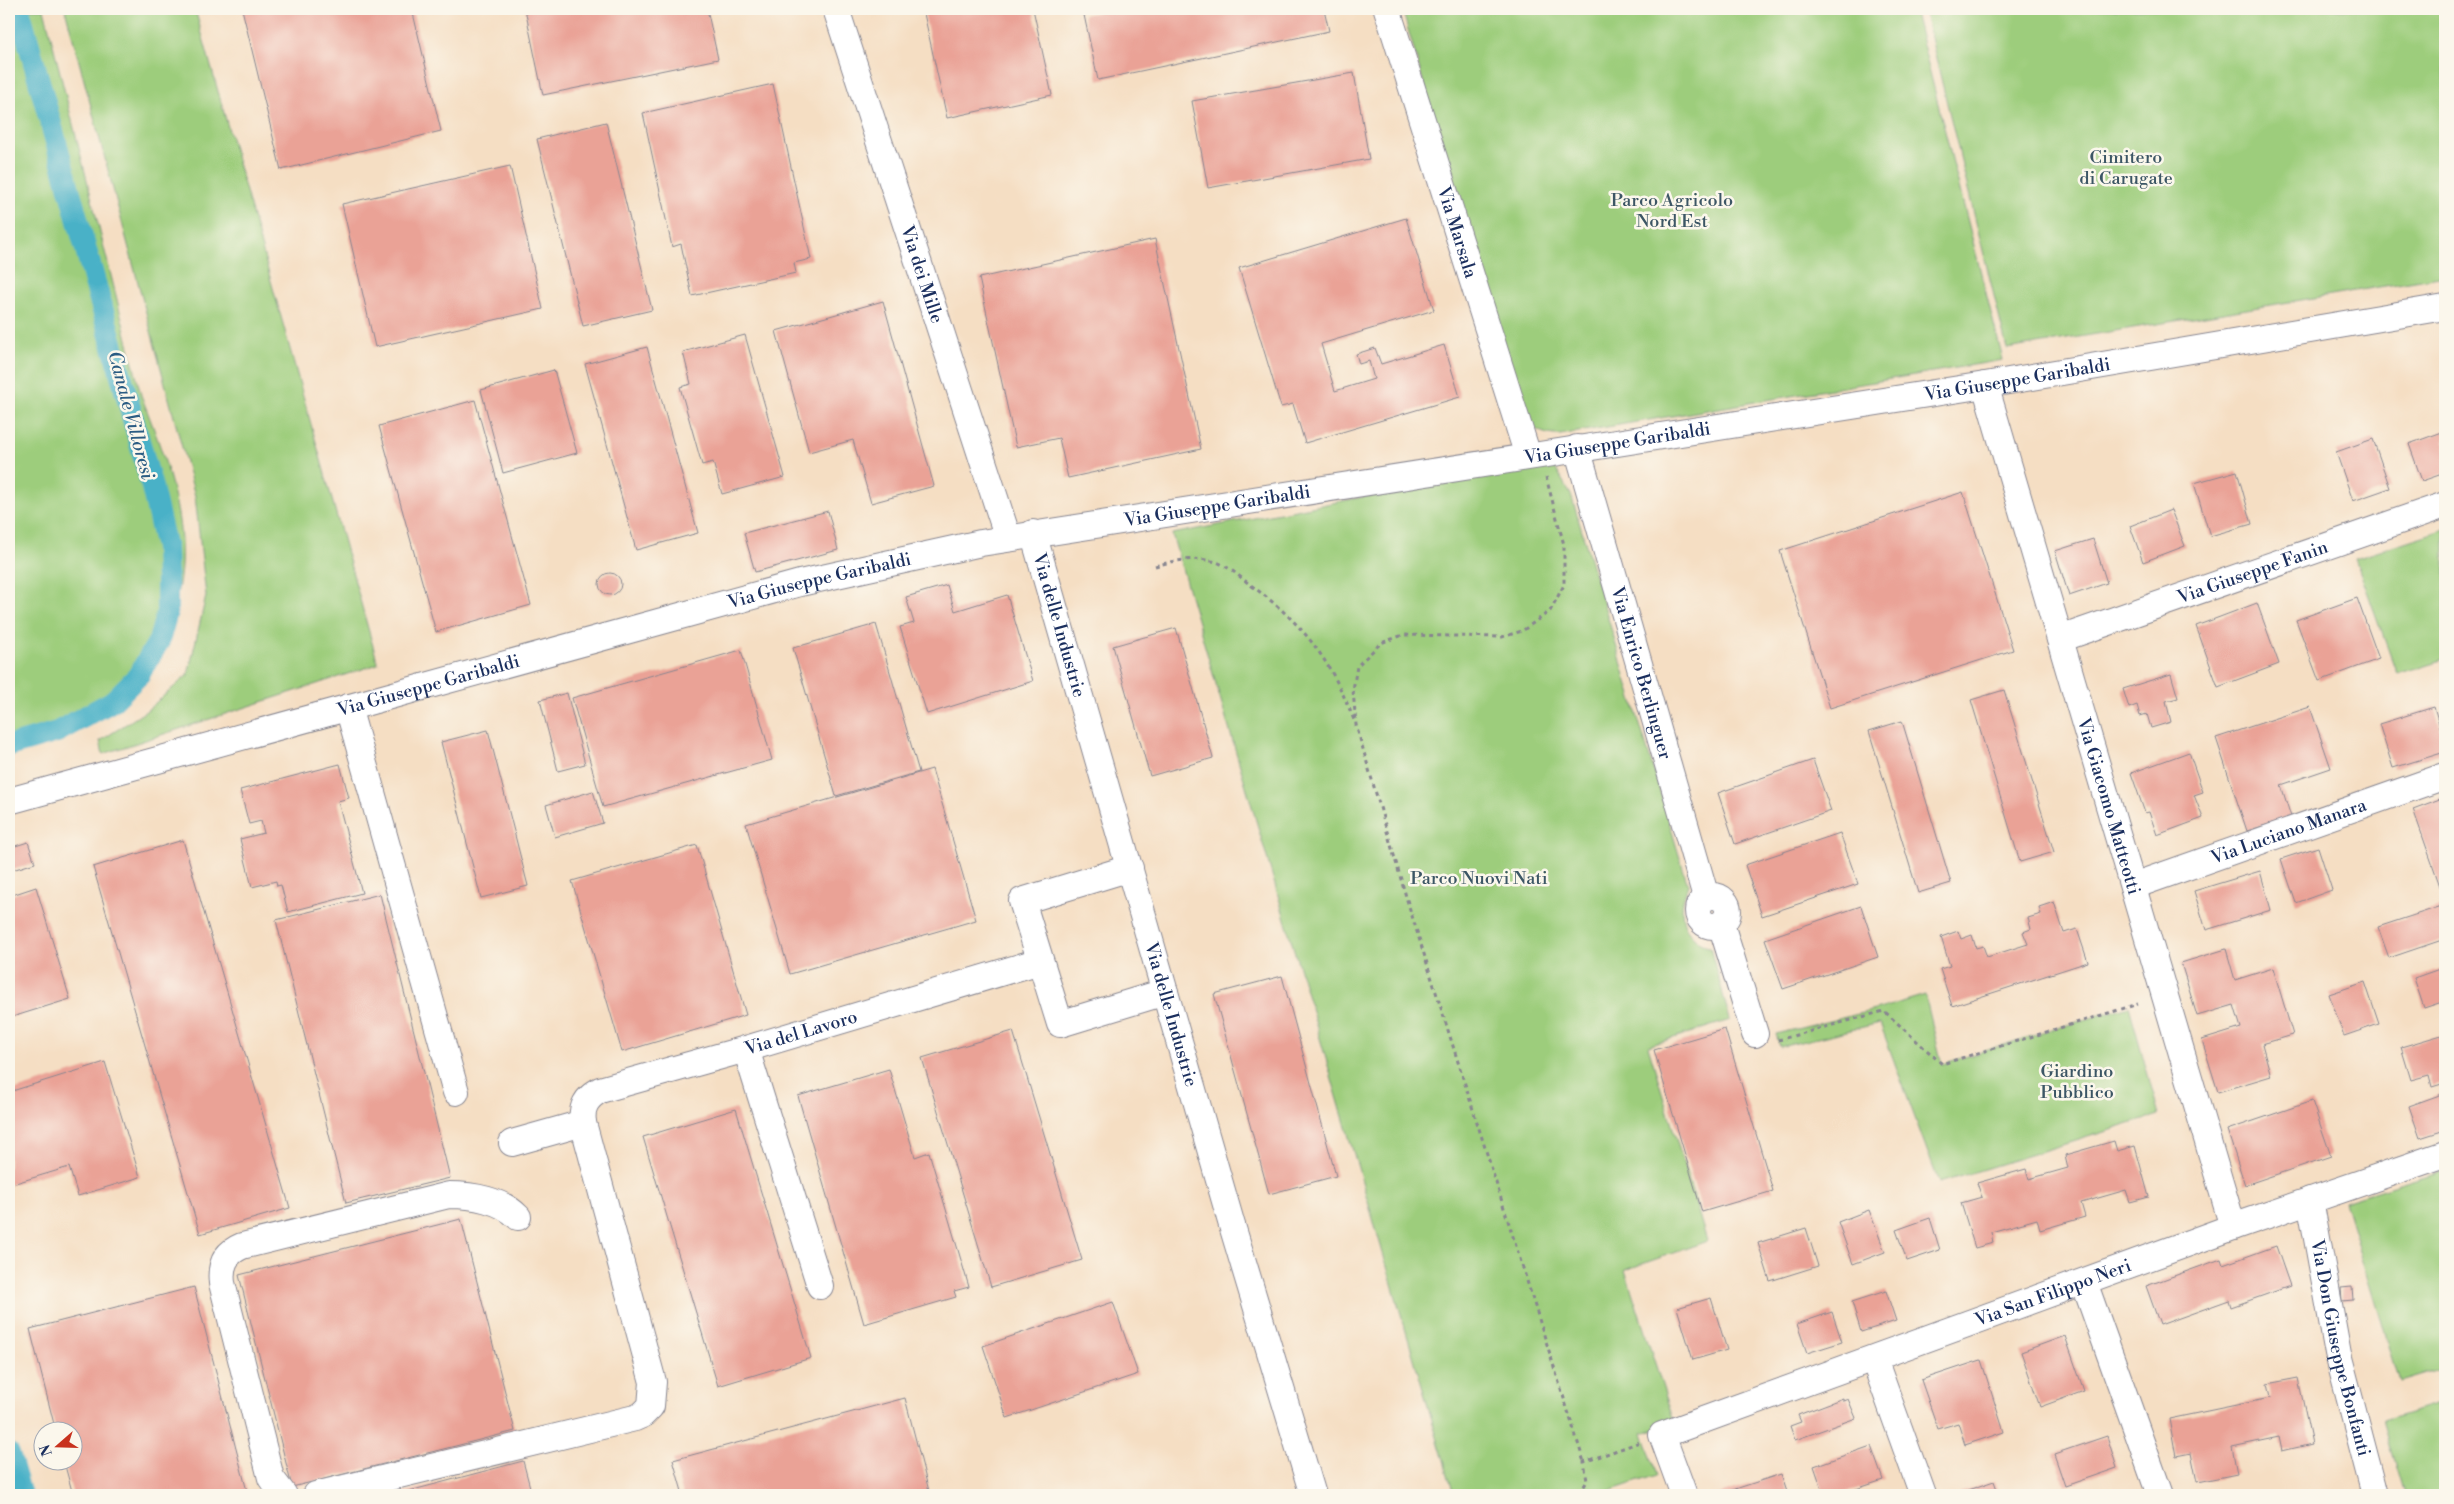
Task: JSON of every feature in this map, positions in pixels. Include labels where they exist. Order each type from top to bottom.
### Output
[{"type":"street","name":"Via dei Mille","points":[[836,9],[1008,538]]},
{"type":"street","name":"Via Marsala","points":[[1387,9],[1534,455]]},
{"type":"street","name":"Via Giuseppe Garibaldi","points":[[9,801],[815,580],[1008,538],[1985,385],[2445,307]]},
{"type":"street","name":"Via Giacomo Matteotti","points":[[1985,385],[2233,1228]]},
{"type":"street","name":"Via Enrico Berlinguer","points":[[1577,448],[1706,897],[1698,906],[1699,917],[1711,926],[1721,924],[1755,1034]]},
{"type":"street","name":"Via Giuseppe Fanin","points":[[2060,639],[2445,505]]},
{"type":"street","name":"Via delle Industrie","points":[[1034,534],[1231,1222],[1313,1495]]},
{"type":"street","points":[[348,707],[456,1092]]},
{"type":"street","name":"Via Luciano Manara","points":[[2132,886],[2445,776]]},
{"type":"street","points":[[1130,868],[1022,901],[1060,1024],[1165,992]]},
{"type":"street","name":"Via del Lavoro","points":[[316,1495],[634,1418],[642,1415],[651,1406],[654,1382],[583,1123],[584,1104],[588,1097],[600,1090],[746,1050],[1040,961]]},
{"type":"street","points":[[746,1050],[820,1286]]},
{"type":"street","points":[[512,1143],[583,1123]]},
{"type":"street","name":"Via San Filippo Neri","points":[[1662,1435],[2310,1200],[2445,1154]]},
{"type":"street","points":[[284,1495],[271,1478],[222,1283],[222,1268],[228,1255],[242,1246],[449,1195],[468,1196],[504,1206],[518,1218]]},
{"type":"street","name":"Via Don Giuseppe Bonfanti","points":[[2310,1200],[2338,1354],[2375,1495]]},
{"type":"street","points":[[2084,1282],[2160,1495]]},
{"type":"street","points":[[1874,1359],[1923,1495]]},
{"type":"street","points":[[1662,1435],[1684,1495]]},
{"type":"path","points":[[1356,725],[1353,690],[1357,666],[1381,643],[1403,635],[1502,638],[1522,631],[1550,611],[1564,585],[1564,545],[1534,455]]},
{"type":"path","points":[[1155,566],[1174,561],[1213,561],[1235,573],[1265,595],[1296,623],[1318,647],[1339,682],[1356,725],[1407,900],[1584,1462],[1587,1481],[1582,1490],[1571,1495]]},
{"type":"path","points":[[1755,1034],[1777,1040],[1884,1011],[1942,1064],[2138,1004]]},
{"type":"path","points":[[1584,1462],[1662,1435]]},
{"type":"green space","points":[[9,9],[44,9],[141,395],[164,458],[173,490],[179,522],[181,553],[179,585],[170,617],[155,648],[144,666],[130,683],[109,700],[96,707],[67,719],[9,738]]},
{"type":"green space","points":[[65,9],[195,9],[378,664],[103,754],[100,741],[146,711],[188,675],[206,596],[195,496]]},
{"type":"green space","name":"Parco Agricolo Nord Est","points":[[1402,9],[1914,9],[2003,360],[1560,435],[1548,434],[1537,430],[1527,422],[1520,412]]},
{"type":"green space","name":"Cimitero di Carugate","points":[[1924,9],[2445,9],[2445,276],[2007,349]]},
{"type":"green space","name":"Parco Nuovi Nati","points":[[1538,463],[1555,468],[1571,495],[1688,885],[1682,913],[1684,922],[1692,937],[1710,948],[1730,1020],[1648,1046],[1707,1241],[1625,1270],[1674,1422],[1643,1433],[1657,1475],[1597,1495],[1454,1495],[1172,534]]},
{"type":"green space","points":[[2445,529],[2445,659],[2397,674],[2355,558]]},
{"type":"green space","name":"Giardino Pubblico","points":[[1925,995],[1942,1064],[2129,1006],[2159,1115],[1939,1183],[1880,1023],[1780,1047],[1776,1034],[1879,1009]]},
{"type":"green space","points":[[2445,1170],[2445,1368],[2399,1382],[2344,1201]]},
{"type":"green space","points":[[2445,1402],[2445,1495],[2405,1495],[2383,1421]]},
{"type":"building","points":[[242,9],[412,9],[441,131],[281,170]]},
{"type":"building","points":[[525,9],[707,9],[718,59],[543,95]]},
{"type":"building","points":[[923,9],[1033,9],[1052,95],[947,118]]},
{"type":"building","points":[[1112,9],[1324,9],[1329,31],[1098,80],[1084,15]]},
{"type":"building","points":[[1354,73],[1369,159],[1208,188],[1192,101]]},
{"type":"building","points":[[773,84],[811,259],[794,263],[796,273],[692,296],[681,244],[672,247],[643,113]]},
{"type":"building","points":[[606,122],[652,310],[583,326],[537,139]]},
{"type":"building","points":[[510,166],[543,309],[375,347],[342,204]]},
{"type":"building","points":[[1406,218],[1434,310],[1321,344],[1335,391],[1374,379],[1369,361],[1359,364],[1356,354],[1375,348],[1381,364],[1444,345],[1460,397],[1305,443],[1293,404],[1281,407],[1239,268]]},
{"type":"building","points":[[1155,239],[1201,449],[1068,478],[1059,438],[1016,447],[979,278]]},
{"type":"building","points":[[883,301],[934,486],[871,503],[853,440],[809,452],[776,331]]},
{"type":"building","points":[[745,335],[785,477],[722,494],[713,462],[702,465],[680,387],[691,384],[683,352]]},
{"type":"building","points":[[647,347],[698,533],[636,550],[585,364]]},
{"type":"building","points":[[554,370],[577,453],[503,473],[481,390]]},
{"type":"building","points":[[475,400],[531,605],[436,632],[379,426]]},
{"type":"building","points":[[2445,431],[2445,473],[2422,481],[2409,444]]},
{"type":"building","points":[[2373,439],[2390,488],[2353,501],[2336,452]]},
{"type":"building","points":[[2237,471],[2252,524],[2210,536],[2194,483]]},
{"type":"building","points":[[1963,492],[2013,650],[1830,708],[1780,551]]},
{"type":"building","points":[[2171,510],[2185,546],[2143,562],[2130,526]]},
{"type":"building","points":[[828,511],[838,550],[755,572],[744,533]]},
{"type":"building","points":[[2093,539],[2107,583],[2069,596],[2055,551]]},
{"type":"building","points":[[610,573],[618,576],[621,584],[618,592],[610,595],[602,592],[599,584],[602,576]]},
{"type":"building","points":[[947,585],[955,611],[1007,595],[1033,681],[927,714],[900,627],[914,623],[906,597]]},
{"type":"building","points":[[2357,598],[2379,659],[2319,681],[2296,620]]},
{"type":"building","points":[[2257,603],[2279,664],[2218,687],[2196,626]]},
{"type":"building","points":[[876,624],[919,772],[836,796],[793,648]]},
{"type":"building","points":[[1176,628],[1213,758],[1150,776],[1113,646]]},
{"type":"building","points":[[741,650],[772,760],[603,807],[572,698]]},
{"type":"building","points":[[2171,674],[2178,698],[2166,701],[2171,722],[2151,728],[2147,714],[2140,716],[2137,705],[2129,708],[2123,689]]},
{"type":"building","points":[[2004,690],[2054,852],[2020,862],[1971,700]]},
{"type":"building","points":[[567,693],[585,764],[558,771],[540,700]]},
{"type":"building","points":[[2310,707],[2331,768],[2281,785],[2291,817],[2247,831],[2216,738]]},
{"type":"building","points":[[2434,707],[2445,743],[2445,752],[2393,768],[2379,724]]},
{"type":"building","points":[[1902,721],[1951,883],[1918,893],[1869,731]]},
{"type":"building","points":[[488,730],[528,886],[481,898],[441,742]]},
{"type":"building","points":[[2189,752],[2203,792],[2194,795],[2203,818],[2157,835],[2149,812],[2145,813],[2131,773]]},
{"type":"building","points":[[1813,760],[1831,811],[1735,844],[1718,793]]},
{"type":"building","points":[[340,764],[349,798],[338,801],[362,893],[288,912],[281,885],[277,886],[276,881],[252,887],[240,839],[264,833],[261,821],[249,824],[240,790]]},
{"type":"building","points":[[932,769],[976,920],[790,974],[746,824]]},
{"type":"building","points":[[593,791],[603,823],[555,837],[546,805]]},
{"type":"building","points":[[2445,797],[2445,887],[2441,889],[2413,809]]},
{"type":"building","points":[[1840,833],[1858,884],[1762,916],[1745,865]]},
{"type":"building","points":[[183,840],[290,1208],[200,1234],[93,867]]},
{"type":"building","points":[[28,842],[35,863],[9,871],[9,848]]},
{"type":"building","points":[[697,845],[746,1015],[622,1052],[572,881]]},
{"type":"building","points":[[2318,847],[2332,890],[2296,903],[2281,859]]},
{"type":"building","points":[[2260,871],[2271,910],[2206,930],[2194,891]]},
{"type":"building","points":[[36,887],[70,999],[9,1018],[9,896]]},
{"type":"building","points":[[380,894],[450,1178],[346,1203],[276,920]]},
{"type":"building","points":[[2054,902],[2064,933],[2077,929],[2088,962],[1952,1006],[1940,969],[1950,966],[1941,937],[1958,931],[1961,939],[1972,935],[1976,948],[1983,946],[1987,957],[2028,944],[2023,932],[2031,929],[2028,918],[2041,914],[2039,907]]},
{"type":"building","points":[[2445,905],[2445,939],[2389,958],[2378,927]]},
{"type":"building","points":[[1861,906],[1878,957],[1783,989],[1765,939]]},
{"type":"building","points":[[2226,949],[2235,980],[2273,968],[2293,1035],[2262,1044],[2271,1076],[2218,1092],[2202,1040],[2241,1028],[2234,1005],[2197,1016],[2181,963]]},
{"type":"building","points":[[2445,967],[2445,1001],[2424,1008],[2414,978]]},
{"type":"building","points":[[1282,976],[1336,1176],[1269,1194],[1214,994]]},
{"type":"building","points":[[2365,982],[2379,1024],[2344,1036],[2329,994]]},
{"type":"building","points":[[1725,1029],[1773,1191],[1702,1212],[1654,1050]]},
{"type":"building","points":[[1013,1031],[1082,1260],[991,1287],[922,1058]]},
{"type":"building","points":[[2445,1034],[2445,1083],[2432,1087],[2429,1075],[2411,1080],[2401,1047]]},
{"type":"building","points":[[105,1062],[140,1177],[78,1196],[69,1167],[9,1185],[9,1092]]},
{"type":"building","points":[[889,1069],[915,1157],[929,1152],[969,1287],[954,1291],[956,1297],[864,1324],[798,1096]]},
{"type":"building","points":[[2445,1093],[2445,1130],[2420,1138],[2409,1106]]},
{"type":"building","points":[[2312,1101],[2331,1156],[2245,1185],[2227,1130]]},
{"type":"building","points":[[736,1109],[811,1358],[718,1386],[643,1137]]},
{"type":"building","points":[[2114,1141],[2117,1151],[2135,1146],[2149,1197],[2130,1202],[2126,1190],[2081,1203],[2085,1217],[2040,1230],[2037,1219],[1991,1232],[1993,1243],[1975,1248],[1961,1203],[1982,1197],[1977,1183],[2026,1169],[2029,1179],[2068,1168],[2065,1155]]},
{"type":"building","points":[[1869,1210],[1885,1252],[1853,1264],[1838,1222]]},
{"type":"building","points":[[1930,1218],[1940,1250],[1907,1261],[1896,1230]]},
{"type":"building","points":[[461,1219],[515,1431],[292,1487],[239,1275]]},
{"type":"building","points":[[1806,1228],[1818,1266],[1770,1281],[1758,1243]]},
{"type":"building","points":[[2276,1246],[2290,1286],[2231,1307],[2229,1300],[2160,1325],[2146,1286],[2221,1259],[2223,1265]]},
{"type":"building","points":[[194,1287],[248,1495],[73,1495],[67,1472],[82,1472],[82,1422],[53,1422],[30,1329]]},
{"type":"building","points":[[2352,1287],[2353,1300],[2342,1301],[2341,1288]]},
{"type":"building","points":[[1886,1291],[1896,1321],[1861,1332],[1852,1302]]},
{"type":"building","points":[[1711,1298],[1727,1350],[1693,1360],[1677,1308]]},
{"type":"building","points":[[1113,1302],[1138,1374],[1007,1418],[983,1346]]},
{"type":"building","points":[[1832,1312],[1842,1342],[1807,1353],[1797,1324]]},
{"type":"building","points":[[2065,1336],[2084,1391],[2040,1407],[2021,1352]]},
{"type":"building","points":[[1981,1360],[2004,1432],[1965,1445],[1958,1423],[1938,1429],[1921,1380]]},
{"type":"building","points":[[2298,1378],[2312,1444],[2282,1451],[2279,1437],[2232,1447],[2237,1474],[2197,1482],[2191,1453],[2176,1456],[2169,1419],[2270,1398],[2267,1384]]},
{"type":"building","points":[[905,1398],[930,1495],[683,1495],[673,1460]]},
{"type":"building","points":[[1843,1398],[1843,1401],[1848,1399],[1856,1418],[1795,1440],[1790,1426],[1801,1422],[1798,1415]]},
{"type":"building","points":[[2107,1436],[2117,1468],[2065,1486],[2054,1454]]},
{"type":"building","points":[[1871,1446],[1883,1480],[1838,1495],[1824,1495],[1814,1466]]},
{"type":"building","points":[[523,1461],[532,1495],[394,1495]]},
{"type":"building","points":[[1781,1474],[1788,1495],[1717,1495]]},
{"type":"building","points":[[1994,1481],[1999,1495],[1960,1495],[1959,1493]]},
{"type":"waterway","name":"Canale Villoresi","points":[[9,746],[57,732],[113,701],[138,676],[159,641],[167,612],[166,548],[152,487],[19,9]]},
{"type":"waterway","name":"Canale Villoresi","points":[[9,1454],[21,1495]]}]
